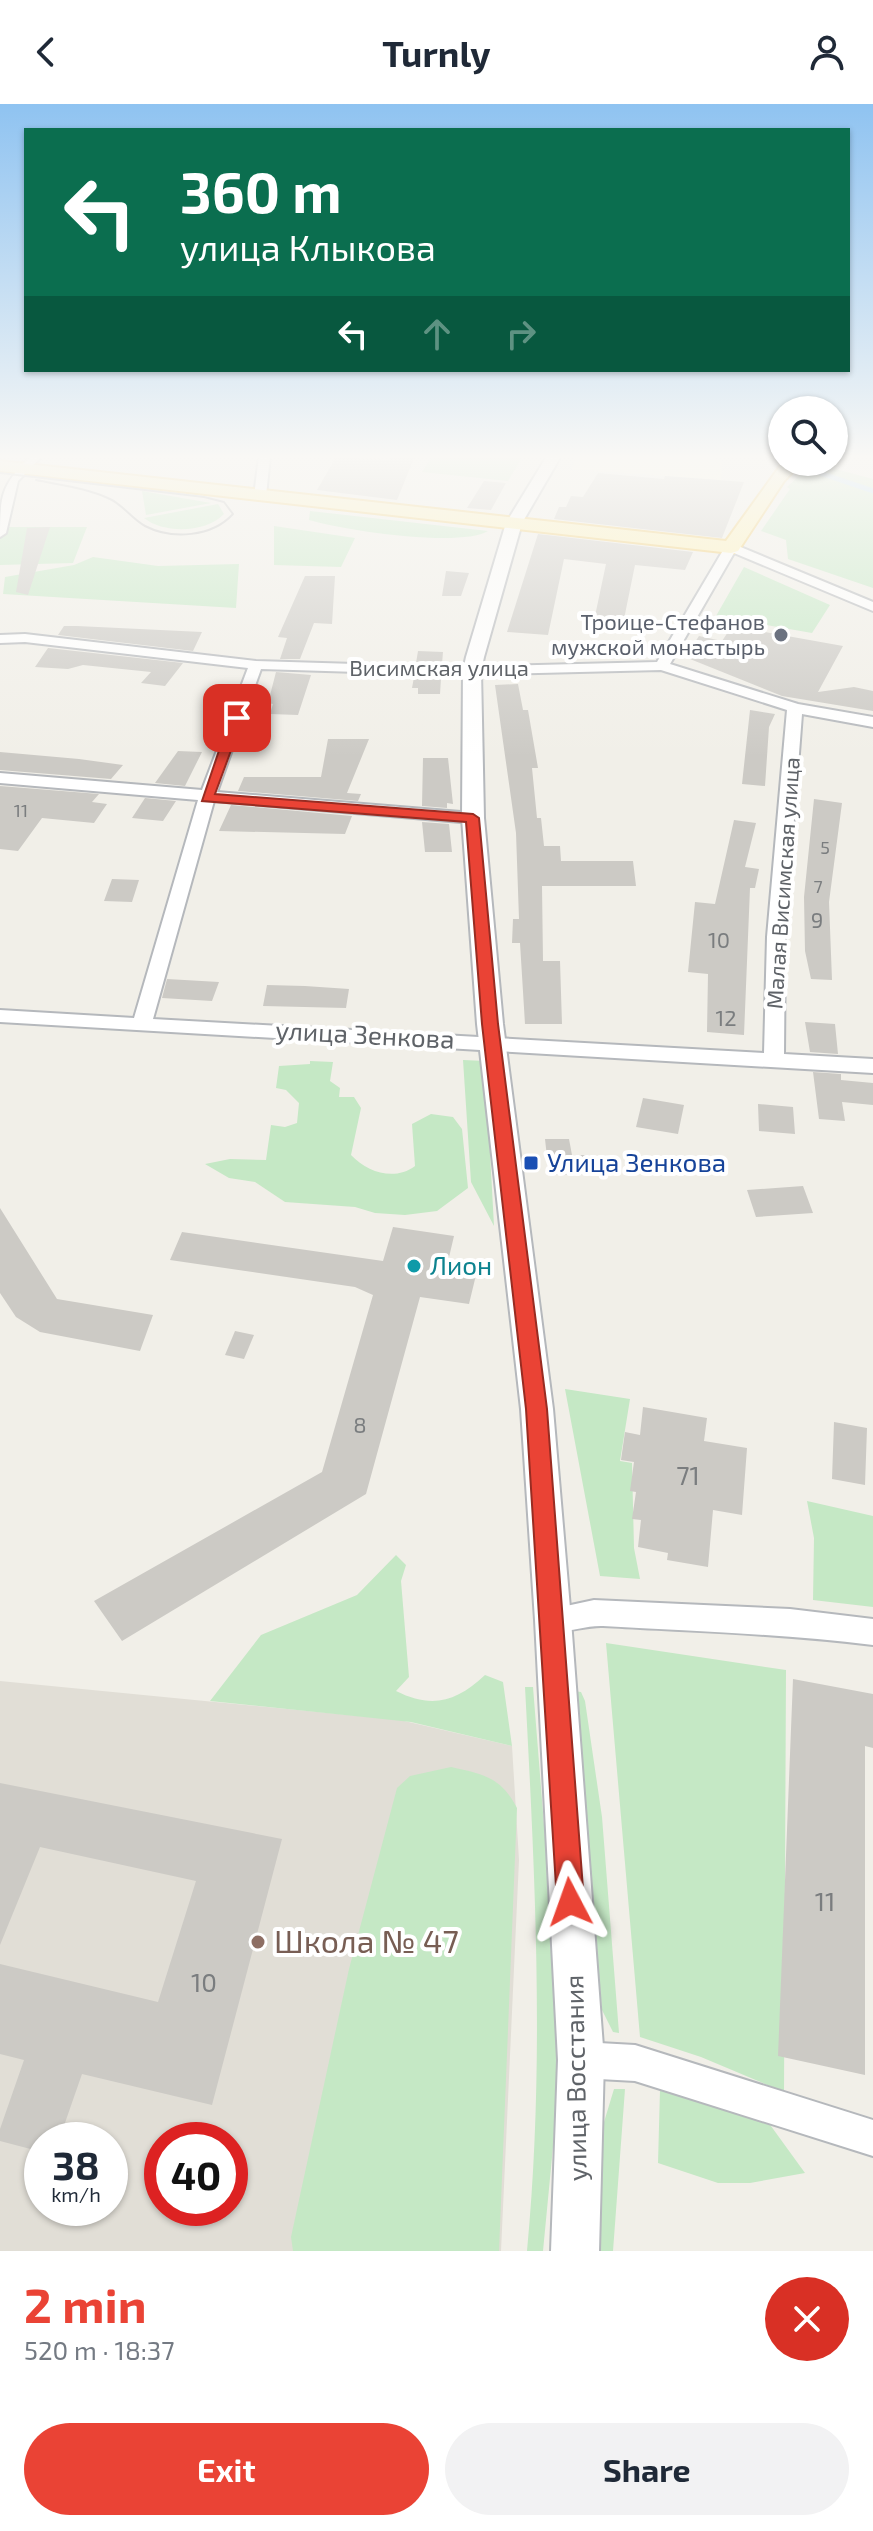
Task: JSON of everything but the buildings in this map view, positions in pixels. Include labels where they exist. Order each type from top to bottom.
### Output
[{"type":"street","name":"улица Восстания","points":[[505,556],[472,671],[473,818],[493,1042],[537,1409],[553,1620],[581,2060],[575,2251]]},
{"type":"street","points":[[662,666],[726,556]]},
{"type":"street","points":[[753,556],[873,607]]},
{"type":"street","name":"Висимская улица","points":[[0,639],[25,638],[256,665],[472,671],[662,666],[795,708],[873,722]]},
{"type":"street","points":[[142,1023],[207,798],[256,665]]},
{"type":"street","name":"Малая Висимская улица","points":[[774,1058],[776,937],[795,708]]},
{"type":"street","points":[[0,778],[207,798],[473,818]]},
{"type":"street","name":"улица Зенкова","points":[[0,1016],[873,1066]]},
{"type":"street","points":[[553,1620],[594,1613],[790,1622],[873,1632]]},
{"type":"street","points":[[581,2060],[635,2063],[873,2138]]},
{"type":"shaded area","name":"Школа № 47","points":[[0,1681],[400,1720],[512,1746],[519,1860],[501,2251],[0,2251]]},
{"type":"green space","points":[[0,556],[76,556],[73,563],[0,565]]},
{"type":"green space","points":[[274,556],[346,556],[341,567],[274,565]]},
{"type":"green space","points":[[788,556],[873,556],[873,588],[788,559]]},
{"type":"green space","points":[[93,557],[158,566],[239,564],[236,608],[3,594],[5,577],[74,565]]},
{"type":"green space","points":[[744,567],[830,605],[812,633],[716,616]]},
{"type":"green space","points":[[463,1060],[485,1061],[494,1226],[471,1182]]},
{"type":"green space","points":[[310,1061],[333,1062],[330,1081],[340,1088],[339,1097],[354,1097],[361,1108],[351,1155],[358,1161],[382,1173],[407,1171],[415,1166],[412,1124],[431,1114],[453,1117],[462,1129],[468,1188],[437,1211],[405,1215],[375,1213],[355,1207],[285,1202],[255,1182],[229,1178],[205,1164],[230,1159],[266,1160],[271,1125],[285,1127],[297,1123],[299,1103],[286,1090],[276,1088],[279,1066],[310,1064]]},
{"type":"green space","points":[[565,1389],[630,1399],[620,1461],[632,1463],[634,1548],[640,1579],[600,1576]]},
{"type":"green space","points":[[807,1501],[873,1516],[873,1607],[813,1600],[814,1538]]},
{"type":"green space","points":[[396,1555],[406,1565],[401,1581],[409,1677],[396,1691],[432,1701],[454,1697],[485,1675],[503,1682],[512,1746],[411,1722],[210,1701],[261,1635],[357,1595]]},
{"type":"green space","points":[[606,1643],[786,1670],[784,2092],[701,2057],[640,2037]]},
{"type":"green space","points":[[525,1687],[533,1687],[557,1988],[558,2095],[543,2251],[527,2251],[537,2040],[535,1898]]},
{"type":"green space","points":[[574,1691],[581,1692],[585,1701],[602,1817],[619,2033],[613,2032],[602,2010]]},
{"type":"green space","points":[[451,1767],[490,1778],[498,1783],[517,1808],[499,2251],[293,2251],[291,2237],[349,1969],[397,1788],[410,1776]]},
{"type":"green space","points":[[614,2089],[625,2089],[613,2251],[596,2251],[604,2122]]},
{"type":"green space","points":[[660,2090],[763,2115],[805,2173],[750,2183],[718,2183],[658,2163]]},
{"type":"place","name":"Троице-Стефанов мужской монастырь","points":[[781,635]]},
{"type":"place","name":"Улица Зенкова","points":[[531,1163]]},
{"type":"place","name":"Лион","points":[[414,1266]]},
{"type":"place","name":"Школа № 47","points":[[258,1942]]},
{"type":"route","points":[[237,718],[207,798],[473,818],[494,1061],[537,1409],[570,1902]]}]
